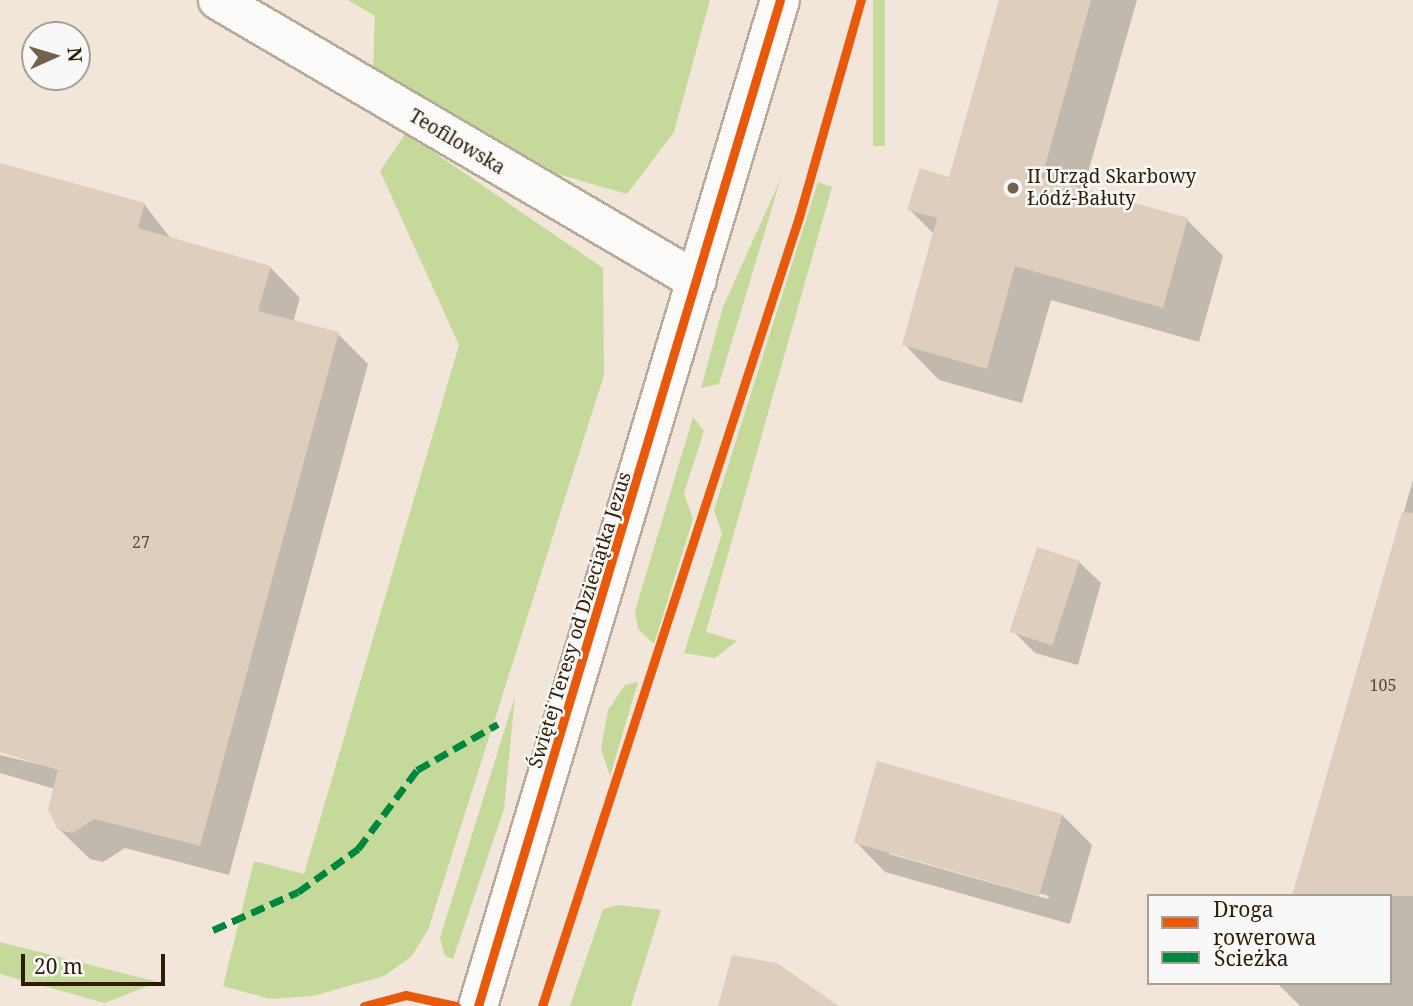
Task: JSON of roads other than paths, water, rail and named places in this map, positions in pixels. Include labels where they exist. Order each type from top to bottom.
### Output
[{"type":"street","name":"Teofilowska","points":[[218,0],[697,281]]},
{"type":"street","name":"Świętej Teresy od Dzieciątka Jezus","points":[[478,1006],[780,0]]},
{"type":"place","name":"II Urząd Skarbowy Łódź-Bałuty","points":[[1013,188]]}]
